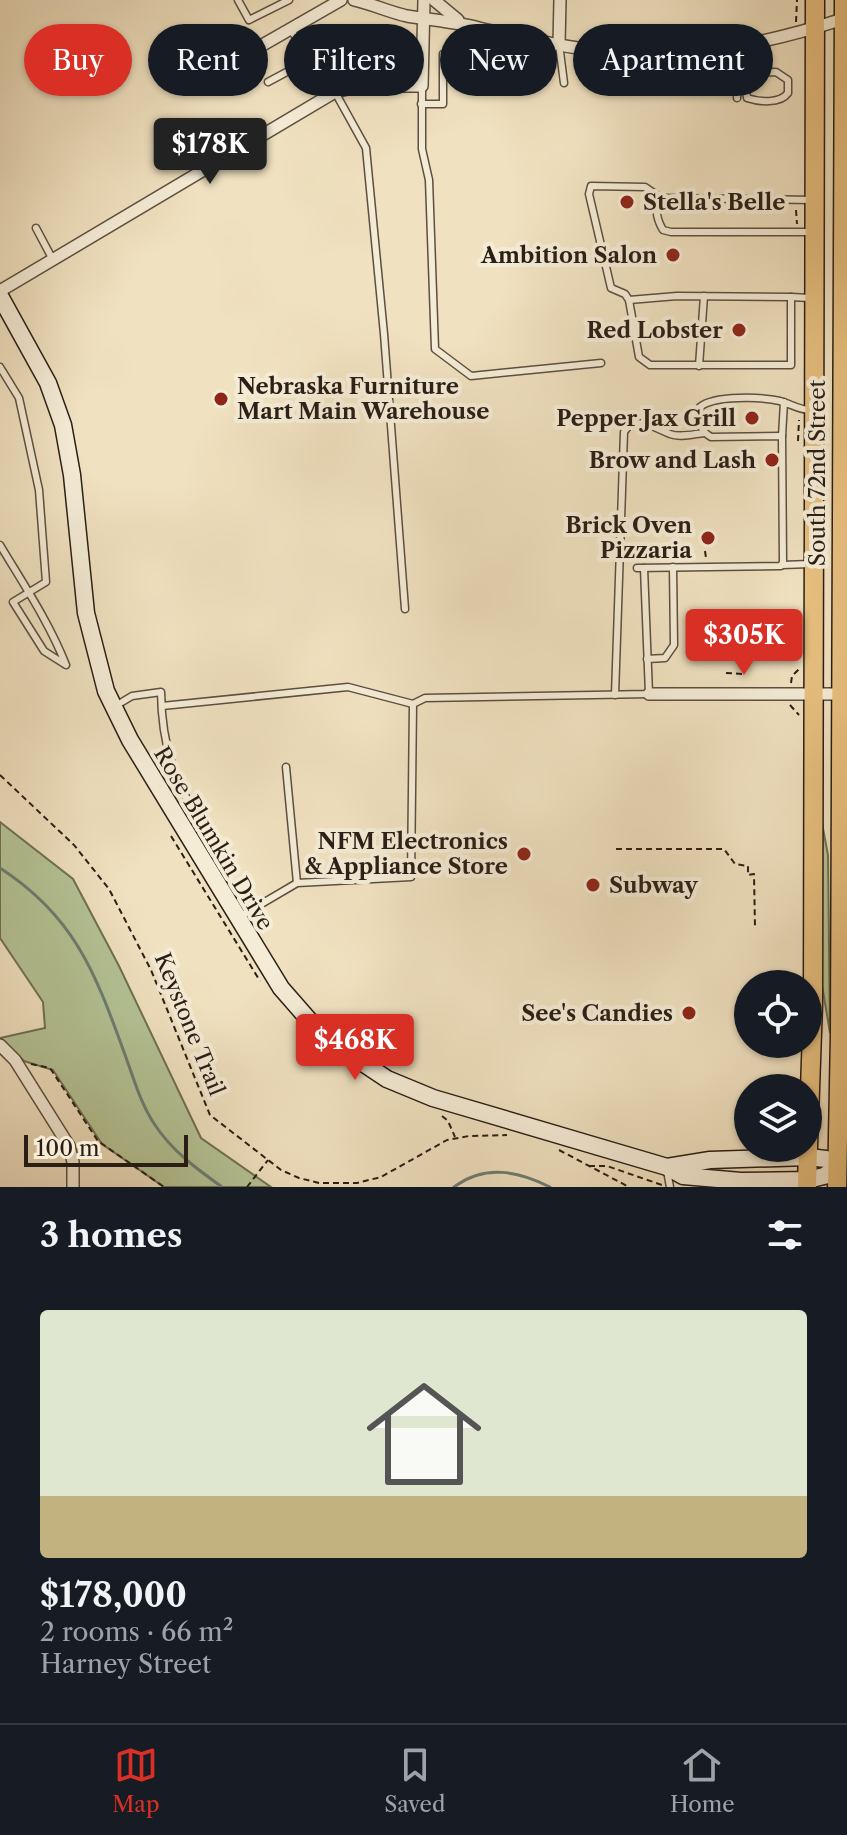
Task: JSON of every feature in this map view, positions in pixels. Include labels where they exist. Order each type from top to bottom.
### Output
[{"type":"main road","name":"South 72nd Street","points":[[811,1074],[815,0]]},
{"type":"main road","name":"South 72nd Street","points":[[837,1187],[842,1167],[845,12]]},
{"type":"main road","name":"Rose Blumkin Drive","points":[[0,294],[41,369],[63,425],[72,475],[90,636],[113,707],[270,973],[309,1020],[336,1045],[387,1079],[433,1098],[667,1167],[683,1176],[807,1184],[842,1167]]},
{"type":"main road","name":"Rose Blumkin Drive","points":[[822,1157],[842,1167]]},
{"type":"main road","name":"Rose Blumkin Drive","points":[[667,1167],[734,1158]]},
{"type":"main road","name":"South 72nd Street","points":[[807,1184],[808,1162]]},
{"type":"street","points":[[299,24],[341,0]]},
{"type":"street","points":[[354,0],[392,6],[424,18],[458,24]]},
{"type":"street","points":[[424,0],[424,24]]},
{"type":"street","points":[[434,0],[446,13],[466,24]]},
{"type":"street","points":[[560,0],[559,44],[573,46]]},
{"type":"street","points":[[773,37],[815,29],[845,12]]},
{"type":"street","points":[[0,294],[328,96]]},
{"type":"street","points":[[814,526],[844,527]]},
{"type":"street","points":[[649,694],[845,695]]},
{"type":"street","points":[[0,1045],[17,1062],[69,1146],[73,1162],[73,1187]]},
{"type":"lane","points":[[238,0],[249,20],[289,0]]},
{"type":"lane","points":[[559,44],[564,83]]},
{"type":"lane","points":[[776,72],[788,80],[788,93],[784,98],[751,100],[745,95],[744,73],[776,72]]},
{"type":"lane","points":[[268,82],[284,73]]},
{"type":"lane","points":[[337,96],[366,148],[405,609]]},
{"type":"lane","points":[[421,96],[422,149],[429,180],[435,349],[471,376],[601,363]]},
{"type":"lane","points":[[421,104],[443,104],[443,96]]},
{"type":"lane","points":[[791,297],[791,365],[650,365],[639,357],[629,300],[625,294],[611,288],[589,194],[591,186],[645,187],[661,198],[815,200]]},
{"type":"lane","points":[[661,198],[657,204],[658,221],[663,230],[815,232]]},
{"type":"lane","points":[[36,228],[53,260]]},
{"type":"lane","points":[[629,300],[704,296],[814,298]]},
{"type":"lane","points":[[699,366],[704,296]]},
{"type":"lane","points":[[0,367],[19,398],[39,490],[46,582],[28,593],[13,602],[44,651],[66,665],[53,632],[28,593],[0,545]]},
{"type":"lane","points":[[704,433],[700,407],[708,400],[784,402],[800,410],[814,411]]},
{"type":"lane","points":[[782,565],[784,402]]},
{"type":"lane","points":[[615,695],[624,432],[631,423],[639,422],[648,423],[671,435],[782,436]]},
{"type":"lane","points":[[162,706],[348,687],[413,704],[425,698],[649,694],[640,568],[814,564]]},
{"type":"lane","points":[[647,659],[665,658],[674,645],[673,567]]},
{"type":"lane","points":[[113,707],[132,696],[161,692],[164,735],[181,790],[224,860],[233,865]]},
{"type":"lane","points":[[237,919],[297,883],[411,877],[413,704]]},
{"type":"lane","points":[[286,767],[297,883]]},
{"type":"lane","points":[[667,1167],[670,1187]]},
{"type":"path","points":[[705,551],[706,557]]},
{"type":"path","points":[[726,673],[744,674]]},
{"type":"path","name":"Keystone Trail","points":[[0,775],[59,829],[98,873],[140,947],[210,1115],[281,1170],[309,1181],[339,1185],[357,1183],[381,1177],[447,1140],[511,1135]]},
{"type":"path","points":[[616,849],[724,849],[735,864],[748,866],[748,875],[754,874],[755,927]]},
{"type":"path","points":[[17,1062],[50,1068],[98,1141],[164,1187]]},
{"type":"path","points":[[552,1147],[629,1187]]},
{"type":"path","points":[[247,1187],[268,1160]]},
{"type":"path","points":[[589,1166],[601,1164],[670,1187]]},
{"type":"green space","points":[[0,822],[73,879],[119,966],[201,1138],[271,1187],[164,1187],[102,1144],[53,1070],[24,1061],[0,1038],[45,1028],[43,1002],[0,938]]},
{"type":"green space","points":[[822,823],[828,855],[830,1033],[821,970]]},
{"type":"waterway","points":[[0,868],[47,906],[79,948],[103,996],[141,1099],[155,1125],[177,1151],[222,1187]]},
{"type":"waterway","points":[[454,1187],[478,1175],[502,1172],[550,1187]]},
{"type":"place","name":"Stella's Belle","points":[[627,202]]},
{"type":"place","name":"Ambition Salon","points":[[673,255]]},
{"type":"place","name":"Red Lobster","points":[[739,330]]},
{"type":"place","name":"Nebraska Furniture Mart Main Warehouse","points":[[221,399]]},
{"type":"place","name":"Pepper Jax Grill","points":[[752,418]]},
{"type":"place","name":"Brow and Lash","points":[[772,460]]},
{"type":"place","name":"Brick Oven Pizzaria","points":[[708,538]]},
{"type":"place","name":"NFM Electronics & Appliance Store","points":[[524,854]]},
{"type":"place","name":"Subway","points":[[593,885]]},
{"type":"place","name":"See's Candies","points":[[689,1013]]}]
